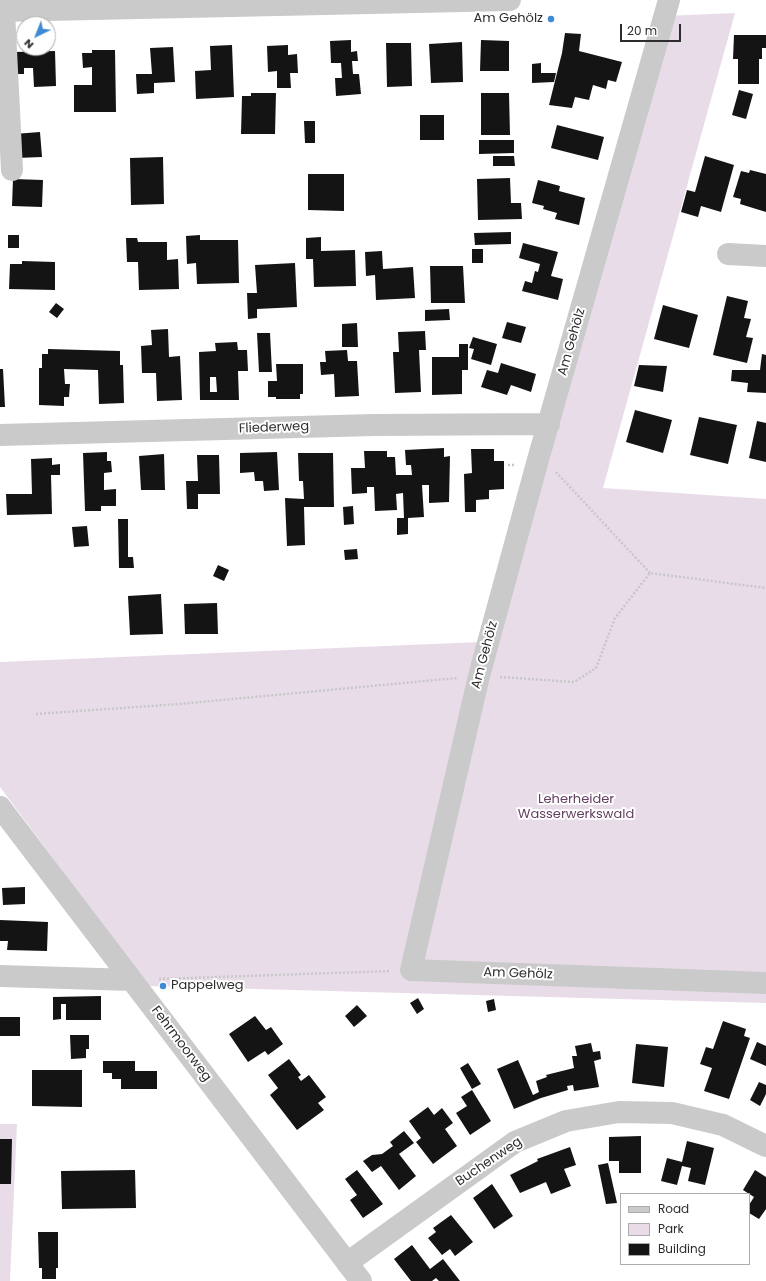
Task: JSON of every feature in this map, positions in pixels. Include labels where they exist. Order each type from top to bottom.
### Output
[{"type":"street","points":[[12,170],[8,8],[510,0]]},
{"type":"street","name":"Am Gehölz","points":[[669,0],[539,456],[479,676],[411,970],[766,983]]},
{"type":"street","points":[[728,254],[766,256]]},
{"type":"street","name":"Fliederweg","points":[[0,435],[374,425],[549,424]]},
{"type":"street","name":"Fehrmoorweg","points":[[3,817],[132,980],[361,1281]]},
{"type":"street","points":[[0,976],[132,980]]},
{"type":"street","name":"Buchenweg","points":[[348,1263],[515,1142],[566,1121],[619,1112],[672,1114],[723,1125],[766,1146]]},
{"type":"path","points":[[539,456],[563,478],[650,573],[766,588]]},
{"type":"path","points":[[36,714],[180,704],[479,676],[574,682],[596,668],[615,618],[650,573]]},
{"type":"path","points":[[132,980],[411,970]]},
{"type":"green space","name":"Leherheider Wasserwerkswald","points":[[735,13],[603,488],[766,499],[766,1003],[148,986],[0,787],[0,662],[480,642],[665,16]]},
{"type":"green space","points":[[0,1124],[17,1124],[10,1281],[0,1281]]},
{"type":"building","points":[[565,33],[581,34],[579,51],[622,62],[616,82],[608,80],[606,89],[593,85],[589,100],[575,97],[572,108],[549,105],[562,53]]},
{"type":"building","points":[[734,35],[766,35],[766,48],[762,48],[762,59],[759,59],[759,84],[738,84],[738,59],[733,59]]},
{"type":"building","points":[[351,40],[351,52],[357,51],[358,61],[352,61],[353,74],[359,74],[361,94],[336,96],[335,78],[342,78],[341,63],[331,63],[330,41]]},
{"type":"building","points":[[481,40],[509,41],[509,71],[480,71]]},
{"type":"building","points":[[462,42],[463,82],[431,83],[429,44]]},
{"type":"building","points":[[386,43],[411,43],[412,86],[387,87]]},
{"type":"building","points":[[232,45],[234,97],[196,99],[195,71],[211,70],[210,46]]},
{"type":"building","points":[[288,45],[288,55],[297,54],[298,73],[290,73],[291,88],[277,88],[277,71],[268,72],[267,46]]},
{"type":"building","points":[[173,47],[175,82],[154,83],[154,93],[137,94],[136,74],[152,74],[150,48]]},
{"type":"building","points":[[92,50],[115,50],[116,112],[74,112],[74,85],[92,85],[92,67],[83,68],[82,53],[92,53]]},
{"type":"building","points":[[14,52],[16,52],[16,56],[55,56],[56,86],[34,87],[33,68],[24,68],[24,74],[15,74]]},
{"type":"building","points":[[541,63],[541,73],[556,73],[554,82],[532,83],[532,64]]},
{"type":"building","points":[[739,90],[753,94],[746,119],[732,115]]},
{"type":"building","points":[[251,93],[276,93],[275,134],[241,134],[242,96],[251,96]]},
{"type":"building","points":[[481,93],[509,93],[510,135],[481,135]]},
{"type":"building","points":[[420,115],[444,115],[444,140],[420,140]]},
{"type":"building","points":[[304,121],[315,121],[315,143],[305,143]]},
{"type":"building","points":[[557,125],[604,137],[598,160],[551,148]]},
{"type":"building","points":[[40,132],[42,157],[16,158],[14,134]]},
{"type":"building","points":[[479,140],[514,140],[514,153],[479,154]]},
{"type":"building","points":[[493,156],[514,156],[515,166],[493,166]]},
{"type":"building","points":[[705,156],[734,165],[721,212],[701,206],[698,217],[681,212],[687,190],[695,192]]},
{"type":"building","points":[[163,157],[164,204],[131,205],[130,158]]},
{"type":"building","points":[[750,170],[766,174],[766,212],[740,204],[741,199],[733,197],[741,171],[749,173]]},
{"type":"building","points":[[308,174],[344,174],[344,211],[308,210]]},
{"type":"building","points":[[510,178],[511,203],[521,203],[522,219],[478,220],[477,179]]},
{"type":"building","points":[[13,179],[43,180],[42,207],[12,206]]},
{"type":"building","points":[[538,180],[560,186],[559,191],[585,198],[579,225],[555,219],[557,213],[543,209],[544,206],[532,203]]},
{"type":"building","points":[[511,232],[511,244],[475,245],[474,233]]},
{"type":"building","points":[[8,235],[19,235],[19,248],[8,248]]},
{"type":"building","points":[[200,235],[200,240],[238,240],[239,283],[197,284],[196,263],[187,264],[186,236]]},
{"type":"building","points":[[321,237],[321,251],[355,250],[356,286],[314,287],[313,259],[306,259],[306,238]]},
{"type":"building","points":[[126,238],[137,238],[138,242],[167,242],[167,260],[178,259],[179,289],[139,290],[138,262],[127,262]]},
{"type":"building","points":[[523,243],[558,252],[551,276],[563,279],[558,300],[522,291],[525,281],[532,283],[535,271],[538,272],[540,264],[519,258]]},
{"type":"building","points":[[472,249],[483,249],[483,263],[472,263]]},
{"type":"building","points":[[382,251],[383,269],[413,267],[415,298],[376,300],[375,275],[366,276],[365,252]]},
{"type":"building","points":[[22,261],[55,262],[55,290],[9,289],[10,264],[22,264]]},
{"type":"building","points":[[295,263],[297,307],[257,309],[257,318],[248,319],[247,293],[257,293],[255,265]]},
{"type":"building","points":[[430,266],[463,266],[465,303],[431,303]]},
{"type":"building","points":[[727,296],[748,301],[744,318],[751,319],[746,337],[753,338],[747,363],[713,355]]},
{"type":"building","points":[[56,303],[64,309],[57,318],[49,312]]},
{"type":"building","points":[[663,305],[698,315],[689,348],[654,339]]},
{"type":"building","points":[[449,309],[450,320],[425,321],[425,310]]},
{"type":"building","points":[[507,322],[526,327],[521,343],[502,338]]},
{"type":"building","points":[[357,323],[358,347],[342,347],[342,324]]},
{"type":"building","points":[[168,329],[169,357],[180,356],[182,400],[157,401],[156,373],[142,373],[141,346],[152,345],[151,330]]},
{"type":"building","points":[[425,331],[426,350],[419,350],[421,392],[395,393],[393,352],[399,352],[398,332]]},
{"type":"building","points":[[257,333],[270,333],[272,372],[259,372]]},
{"type":"building","points":[[473,337],[497,344],[491,365],[471,359],[474,349],[469,348]]},
{"type":"building","points":[[237,342],[238,350],[247,350],[248,371],[238,371],[239,400],[200,400],[199,352],[216,351],[215,343]],"holes":[[[210,377],[216,377],[217,392],[210,392]]]},
{"type":"building","points":[[459,344],[468,344],[468,370],[462,370],[462,394],[432,395],[432,357],[459,357]]},
{"type":"building","points":[[48,349],[120,351],[120,365],[123,365],[124,403],[99,404],[98,370],[64,369],[65,384],[70,384],[69,397],[64,397],[64,406],[39,405],[39,368],[42,368],[42,354],[48,354]]},
{"type":"building","points":[[347,350],[348,361],[357,361],[359,396],[335,397],[334,374],[321,375],[320,362],[326,362],[325,351]]},
{"type":"building","points":[[762,354],[766,355],[766,393],[747,392],[748,383],[731,381],[732,370],[760,370]]},
{"type":"building","points":[[501,363],[536,374],[531,392],[511,385],[507,395],[481,387],[487,370],[498,373]]},
{"type":"building","points":[[276,364],[303,364],[303,394],[300,394],[300,399],[276,399],[276,397],[268,397],[268,381],[277,381]]},
{"type":"building","points":[[639,365],[667,366],[663,392],[634,386]]},
{"type":"building","points":[[0,369],[3,369],[5,407],[0,407]]},
{"type":"building","points":[[635,410],[672,420],[663,453],[626,442]]},
{"type":"building","points":[[699,417],[737,425],[728,464],[690,455]]},
{"type":"building","points":[[757,421],[766,423],[766,462],[749,458]]},
{"type":"building","points":[[444,448],[444,457],[450,456],[449,502],[429,503],[429,485],[422,485],[424,517],[408,518],[408,534],[397,535],[397,518],[404,518],[403,493],[396,494],[397,510],[375,511],[374,487],[367,487],[367,493],[352,494],[351,468],[365,468],[364,451],[387,451],[387,457],[395,457],[396,475],[412,475],[411,465],[406,465],[405,450]]},
{"type":"building","points":[[471,449],[494,449],[494,461],[504,461],[504,489],[489,490],[489,499],[476,500],[476,512],[465,512],[464,474],[472,473]]},
{"type":"building","points":[[107,452],[107,461],[111,461],[112,472],[104,473],[104,490],[116,489],[116,506],[101,506],[101,511],[85,511],[83,453]]},
{"type":"building","points":[[277,452],[279,490],[264,491],[263,481],[255,481],[254,472],[240,473],[240,453]]},
{"type":"building","points":[[298,453],[333,453],[334,507],[304,507],[305,545],[287,546],[285,498],[304,499],[303,481],[299,481]]},
{"type":"building","points":[[164,454],[165,490],[141,490],[139,456]]},
{"type":"building","points":[[197,455],[219,455],[220,494],[198,494],[198,509],[187,509],[186,481],[198,481]]},
{"type":"building","points":[[52,458],[52,465],[60,464],[60,475],[51,475],[52,514],[7,515],[6,494],[32,494],[31,459]]},
{"type":"building","points":[[353,506],[354,524],[344,525],[343,507]]},
{"type":"building","points":[[118,519],[128,519],[128,557],[133,557],[134,568],[119,568]]},
{"type":"building","points":[[87,526],[89,546],[74,547],[72,527]]},
{"type":"building","points":[[357,549],[358,559],[345,560],[344,550]]},
{"type":"building","points":[[218,565],[229,570],[224,581],[213,576]]},
{"type":"building","points":[[161,594],[163,634],[130,635],[128,596]]},
{"type":"building","points":[[217,603],[218,634],[185,634],[184,604]]},
{"type":"building","points":[[25,887],[25,904],[3,905],[2,888]]},
{"type":"building","points":[[0,920],[48,922],[47,951],[7,950],[8,941],[0,941]]},
{"type":"building","points":[[101,996],[101,1020],[66,1020],[66,1004],[61,1004],[61,1019],[53,1020],[53,997]]},
{"type":"building","points":[[418,998],[424,1009],[417,1014],[410,1003]]},
{"type":"building","points":[[494,999],[496,1010],[488,1012],[486,1001]]},
{"type":"building","points":[[357,1005],[367,1016],[354,1027],[345,1016]]},
{"type":"building","points":[[255,1016],[266,1030],[271,1027],[283,1044],[268,1055],[265,1051],[248,1062],[229,1034]]},
{"type":"building","points":[[0,1017],[20,1017],[20,1036],[0,1036]]},
{"type":"building","points":[[723,1021],[746,1029],[744,1036],[750,1038],[729,1099],[704,1091],[712,1068],[700,1064],[706,1047],[713,1049]]},
{"type":"building","points":[[70,1035],[89,1035],[89,1049],[86,1049],[86,1058],[71,1059]]},
{"type":"building","points":[[757,1042],[766,1046],[766,1066],[750,1059]]},
{"type":"building","points":[[591,1043],[593,1052],[600,1051],[601,1059],[594,1061],[599,1087],[574,1091],[573,1085],[567,1086],[568,1090],[541,1098],[514,1109],[497,1069],[518,1060],[533,1095],[539,1092],[536,1081],[547,1077],[546,1075],[574,1068],[572,1056],[577,1056],[575,1046]]},
{"type":"building","points":[[636,1044],[668,1047],[664,1087],[632,1083]]},
{"type":"building","points":[[289,1059],[301,1075],[298,1077],[301,1081],[309,1075],[326,1097],[318,1103],[324,1110],[297,1130],[270,1095],[278,1088],[268,1075]]},
{"type":"building","points":[[103,1061],[135,1061],[135,1071],[157,1071],[157,1089],[121,1089],[121,1079],[112,1079],[112,1073],[103,1073]]},
{"type":"building","points":[[468,1063],[481,1084],[472,1089],[460,1068]]},
{"type":"building","points":[[32,1070],[82,1070],[82,1107],[32,1106]]},
{"type":"building","points":[[759,1082],[766,1085],[766,1094],[760,1106],[750,1100]]},
{"type":"building","points":[[472,1090],[491,1121],[470,1135],[456,1113],[467,1106],[461,1097]]},
{"type":"building","points":[[428,1107],[434,1115],[442,1108],[453,1123],[445,1129],[457,1146],[433,1164],[416,1142],[421,1138],[409,1121]]},
{"type":"building","points":[[404,1131],[414,1143],[399,1154],[416,1176],[399,1190],[381,1166],[372,1172],[363,1161],[372,1155],[382,1154],[393,1146],[390,1142]]},
{"type":"building","points":[[641,1136],[641,1173],[619,1173],[619,1161],[609,1161],[609,1137]]},
{"type":"building","points":[[0,1139],[12,1139],[11,1184],[0,1184]]},
{"type":"building","points":[[687,1141],[714,1148],[705,1185],[688,1181],[691,1168],[682,1166],[677,1185],[661,1181],[667,1158],[682,1162]]},
{"type":"building","points":[[570,1147],[576,1165],[564,1169],[571,1186],[551,1194],[546,1182],[520,1193],[510,1175],[538,1161],[537,1159]]},
{"type":"building","points":[[608,1163],[617,1203],[606,1204],[598,1165]]},
{"type":"building","points":[[135,1170],[136,1208],[62,1209],[61,1171]]},
{"type":"building","points":[[357,1170],[383,1204],[363,1218],[350,1200],[357,1195],[345,1179]]},
{"type":"building","points":[[755,1170],[766,1177],[766,1209],[759,1219],[750,1214],[750,1203],[754,1197],[750,1193],[743,1190]]},
{"type":"building","points":[[492,1184],[513,1216],[494,1229],[473,1198]]},
{"type":"building","points":[[451,1215],[473,1242],[455,1256],[450,1249],[442,1255],[428,1238],[436,1232],[433,1228]]},
{"type":"building","points":[[38,1232],[58,1232],[58,1268],[56,1268],[56,1279],[42,1279],[42,1268],[39,1268]]},
{"type":"building","points":[[412,1245],[430,1269],[443,1259],[460,1281],[439,1281],[436,1278],[432,1281],[411,1281],[394,1259]]},
{"type":"place","name":"Am Gehölz","points":[[551,19]]},
{"type":"place","name":"Pappelweg","points":[[163,986]]}]
